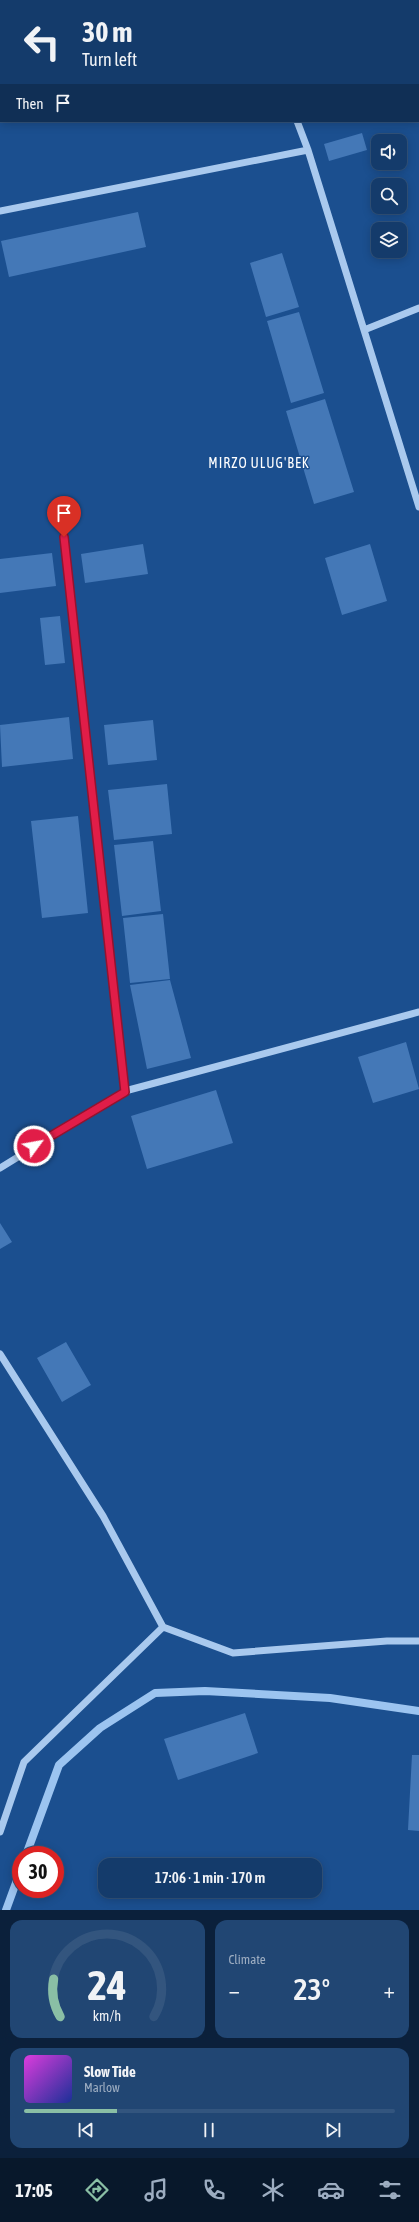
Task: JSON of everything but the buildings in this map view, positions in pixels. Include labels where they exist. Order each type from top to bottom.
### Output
[{"type":"street","points":[[297,122],[308,150],[419,507]]},
{"type":"street","points":[[0,211],[308,150]]},
{"type":"street","points":[[364,330],[419,308]]},
{"type":"street","points":[[64,537],[125,1092]]},
{"type":"street","points":[[0,1168],[125,1092],[419,1012]]},
{"type":"street","points":[[0,1354],[103,1516],[163,1627],[233,1652],[387,1640],[419,1641]]},
{"type":"street","points":[[0,1832],[24,1762],[163,1627]]},
{"type":"waterway","points":[[29,1846],[59,1765],[100,1728],[155,1693],[205,1691],[330,1698],[419,1711]]},
{"type":"waterway","points":[[6,1910],[12,1894]]},
{"type":"district","name":"MIRZO ULUG'BEK","points":[[259,463]]},
{"type":"route","points":[[34,1146],[125,1092],[64,537]]}]
